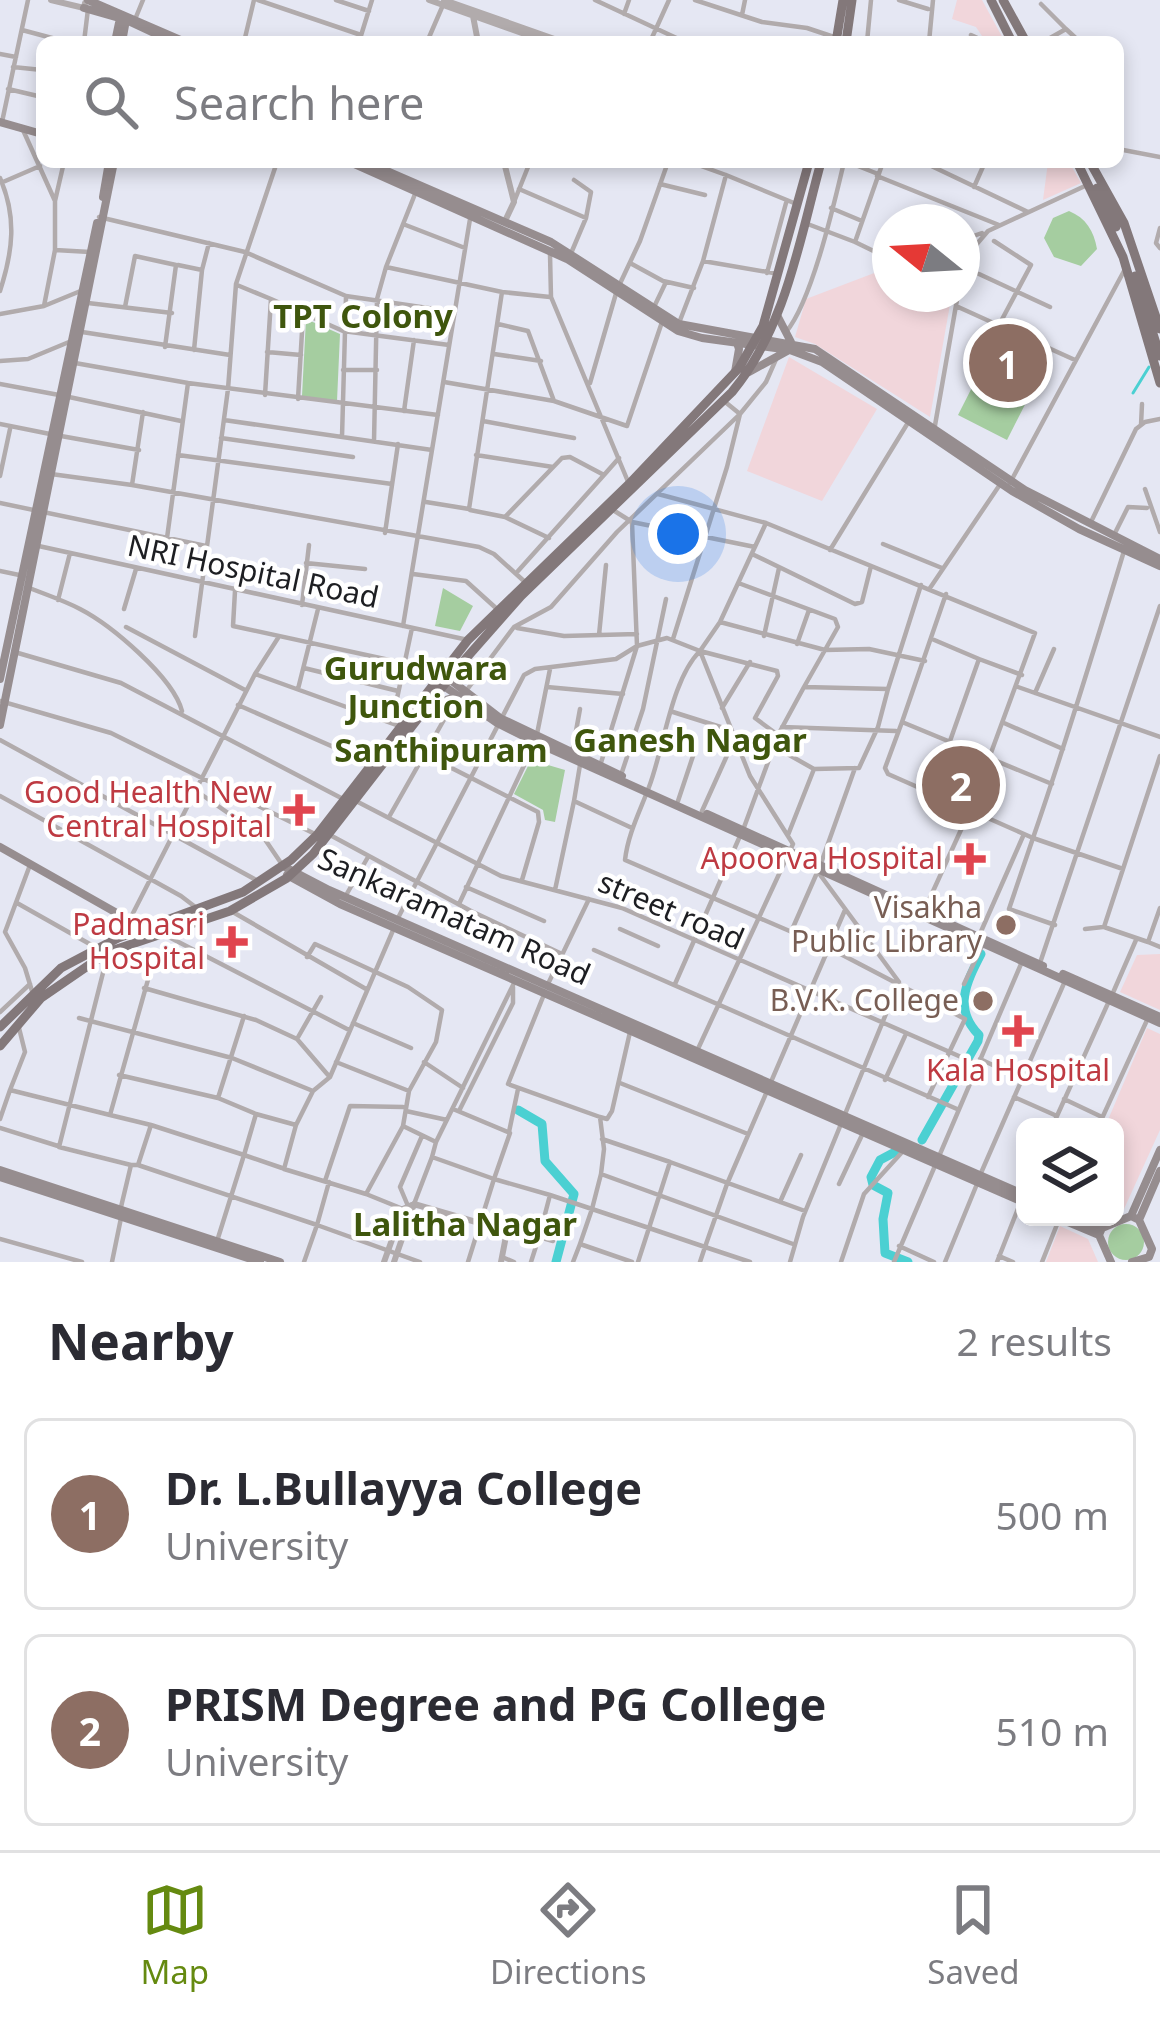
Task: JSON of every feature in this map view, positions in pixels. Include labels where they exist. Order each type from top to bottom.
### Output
[{"type":"main road","points":[[836,36],[843,0]]},
{"type":"main road","points":[[847,36],[852,0]]},
{"type":"main road","points":[[997,0],[1003,32],[1009,36]]},
{"type":"main road","points":[[997,0],[1015,36]]},
{"type":"main road","points":[[88,3],[170,36]]},
{"type":"main road","points":[[88,3],[161,36]]},
{"type":"main road","points":[[121,36],[127,19]]},
{"type":"main road","points":[[1,122],[36,132]]},
{"type":"main road","points":[[0,725],[8,638],[26,580],[111,168]]},
{"type":"main road","points":[[366,168],[569,256]]},
{"type":"main road","points":[[382,168],[418,187]]},
{"type":"main road","points":[[808,168],[799,206],[773,273],[773,313],[789,341],[934,432]]},
{"type":"main road","points":[[0,1046],[40,998],[103,950],[230,911],[331,835],[395,724],[748,373],[805,223],[819,168]]},
{"type":"main road","points":[[1084,168],[1156,302],[1160,329]]},
{"type":"main road","points":[[1086,168],[1119,211],[1160,379]]},
{"type":"main road","points":[[471,210],[506,221],[569,256],[677,327]]},
{"type":"main road","points":[[64,396],[74,363],[90,252],[101,217]]},
{"type":"main road","points":[[1133,266],[1160,356]]},
{"type":"main road","points":[[619,287],[677,327],[762,342],[789,341],[836,361],[1006,484],[1124,550],[1160,562]]},
{"type":"main road","points":[[739,339],[773,313]]},
{"type":"main road","points":[[734,373],[739,339]]},
{"type":"main road","points":[[748,373],[777,357],[789,341]]},
{"type":"main road","points":[[0,1027],[31,988],[61,968],[289,871],[429,706],[469,640],[521,578],[629,484],[762,342]]},
{"type":"main road","points":[[39,511],[56,435]]},
{"type":"main road","points":[[1006,484],[1160,562]]},
{"type":"main road","points":[[0,680],[9,651]]},
{"type":"main road","points":[[443,680],[468,704],[580,763],[1160,1020]]},
{"type":"main road","points":[[429,706],[460,696]]},
{"type":"main road","points":[[460,696],[499,721]]},
{"type":"main road","points":[[536,739],[741,832]]},
{"type":"main road","points":[[0,847],[146,930]]},
{"type":"main road","name":"Sankaramatam Road","points":[[289,871],[396,923]]},
{"type":"main road","name":"Sankaramatam Road","points":[[289,871],[516,980],[1016,1194]]},
{"type":"main road","points":[[1039,966],[1160,1020]]},
{"type":"main road","name":"Sankaramatam Road","points":[[632,1027],[697,1051],[770,1087]]},
{"type":"main road","name":"Sankaramatam Road","points":[[843,1119],[863,1132],[934,1159]]},
{"type":"main road","points":[[1160,1150],[1135,1218],[1160,1262]]},
{"type":"main road","points":[[1083,1226],[1101,1232],[1135,1218],[1160,1171]]},
{"type":"main road","points":[[0,1173],[260,1262]]},
{"type":"main road","points":[[120,1212],[280,1262]]},
{"type":"main road","points":[[1091,1226],[1101,1232],[1111,1262]]},
{"type":"main road","points":[[1132,1262],[1154,1253]]},
{"type":"street","points":[[1,122],[28,0]]},
{"type":"street","points":[[51,0],[88,3],[85,36]]},
{"type":"street","points":[[127,19],[143,0]]},
{"type":"street","points":[[246,36],[256,0],[355,36]]},
{"type":"street","points":[[336,0],[369,11]]},
{"type":"street","points":[[361,36],[372,0]]},
{"type":"street","points":[[429,0],[465,4],[477,14],[532,36]]},
{"type":"street","points":[[478,36],[477,14],[485,0]]},
{"type":"street","points":[[595,0],[670,36]]},
{"type":"street","points":[[624,14],[629,0]]},
{"type":"street","points":[[654,36],[669,0]]},
{"type":"street","points":[[695,0],[820,36]]},
{"type":"street","points":[[742,15],[745,0]]},
{"type":"street","points":[[868,36],[871,0]]},
{"type":"street","points":[[899,0],[930,9]]},
{"type":"street","points":[[929,36],[933,0]]},
{"type":"street","points":[[443,2],[544,36]]},
{"type":"street","points":[[429,36],[443,2]]},
{"type":"street","points":[[1041,4],[1074,36]]},
{"type":"street","points":[[1054,36],[1066,29]]},
{"type":"street","points":[[22,30],[41,36]]},
{"type":"street","points":[[971,34],[975,36]]},
{"type":"street","points":[[0,54],[16,57]]},
{"type":"street","points":[[14,67],[36,69]]},
{"type":"street","points":[[8,89],[36,96]]},
{"type":"street","points":[[22,128],[36,158]]},
{"type":"street","points":[[1124,150],[1160,157]]},
{"type":"street","points":[[1,286],[13,238],[2,180],[36,167]]},
{"type":"street","points":[[41,168],[55,201]]},
{"type":"street","points":[[44,305],[63,168]]},
{"type":"street","points":[[195,636],[228,389],[236,284],[275,168]]},
{"type":"street","points":[[506,168],[514,202]]},
{"type":"street","points":[[506,221],[528,168]]},
{"type":"street","points":[[590,383],[619,287],[666,168]]},
{"type":"street","points":[[707,168],[799,206]]},
{"type":"street","points":[[789,341],[844,168]]},
{"type":"street","points":[[861,168],[999,225]]},
{"type":"street","points":[[854,242],[881,168]]},
{"type":"street","points":[[934,168],[1028,212]]},
{"type":"street","points":[[974,187],[982,168]]},
{"type":"street","points":[[677,327],[704,261],[726,175]]},
{"type":"street","points":[[552,261],[569,256],[586,218],[590,188],[574,180]]},
{"type":"street","points":[[660,184],[705,196]]},
{"type":"street","points":[[980,234],[1089,184]]},
{"type":"street","points":[[374,441],[377,299],[418,187]]},
{"type":"street","points":[[519,189],[586,218]]},
{"type":"street","points":[[704,261],[773,273],[787,200]]},
{"type":"street","points":[[0,210],[10,208]]},
{"type":"street","points":[[831,208],[862,221]]},
{"type":"street","points":[[403,626],[471,210]]},
{"type":"street","points":[[101,217],[245,252],[346,296],[455,311]]},
{"type":"street","points":[[805,223],[872,250]]},
{"type":"street","points":[[403,224],[466,248]]},
{"type":"street","points":[[1160,228],[1156,243],[1160,248]]},
{"type":"street","points":[[980,240],[988,231]]},
{"type":"street","points":[[994,241],[1031,265],[999,325]]},
{"type":"street","points":[[194,350],[208,243]]},
{"type":"street","points":[[549,249],[551,297],[629,484]]},
{"type":"street","points":[[55,250],[90,252]]},
{"type":"street","points":[[124,307],[135,256],[202,270]]},
{"type":"street","points":[[630,262],[666,282],[694,288]]},
{"type":"street","points":[[165,346],[176,265]]},
{"type":"street","points":[[386,266],[502,292],[551,297]]},
{"type":"street","points":[[930,588],[1006,484],[1116,280],[1133,266]]},
{"type":"street","points":[[980,274],[1050,308]]},
{"type":"street","points":[[653,307],[666,282]]},
{"type":"street","points":[[236,284],[343,331],[449,345]]},
{"type":"street","points":[[0,314],[44,305],[83,289]]},
{"type":"street","points":[[469,509],[502,292]]},
{"type":"street","points":[[341,437],[346,296]]},
{"type":"street","points":[[265,395],[271,299]]},
{"type":"street","points":[[86,303],[172,313]]},
{"type":"street","points":[[934,432],[955,312]]},
{"type":"street","points":[[970,312],[1076,360]]},
{"type":"street","points":[[298,399],[303,314]]},
{"type":"street","points":[[444,382],[554,401],[620,427],[631,423],[662,321]]},
{"type":"street","points":[[498,324],[526,329],[554,401]]},
{"type":"street","points":[[0,361],[28,359],[77,336],[230,355]]},
{"type":"street","points":[[404,411],[414,340]]},
{"type":"street","points":[[268,352],[301,355]]},
{"type":"street","points":[[493,354],[542,361]]},
{"type":"street","points":[[388,817],[460,696],[514,627],[550,608],[740,415],[766,382],[777,357]]},
{"type":"street","points":[[74,363],[265,395],[439,415]]},
{"type":"street","points":[[343,370],[376,370]]},
{"type":"street","points":[[167,538],[188,383]]},
{"type":"street","points":[[0,384],[181,421]]},
{"type":"street","points":[[724,401],[740,415]]},
{"type":"street","points":[[1090,525],[1141,424],[1142,404]]},
{"type":"street","points":[[132,485],[142,412]]},
{"type":"street","points":[[673,639],[740,415]]},
{"type":"street","points":[[1141,424],[1160,419]]},
{"type":"street","points":[[224,420],[433,450]]},
{"type":"street","points":[[830,550],[910,420]]},
{"type":"street","points":[[482,421],[574,438]]},
{"type":"street","points":[[0,424],[139,450]]},
{"type":"street","points":[[0,476],[10,426]]},
{"type":"street","points":[[221,438],[353,457]]},
{"type":"street","points":[[385,532],[398,444]]},
{"type":"street","points":[[177,454],[392,484]]},
{"type":"street","points":[[476,455],[553,467]]},
{"type":"street","points":[[505,517],[562,458],[570,457],[604,475]]},
{"type":"street","points":[[50,473],[479,547],[521,578],[549,538],[619,458]]},
{"type":"street","points":[[1145,489],[1160,532]]},
{"type":"street","points":[[658,494],[766,523],[1036,633],[970,810],[922,913]]},
{"type":"street","points":[[426,502],[505,517],[549,538]]},
{"type":"street","points":[[0,503],[206,546]]},
{"type":"street","points":[[1113,536],[1128,507],[1147,508]]},
{"type":"street","points":[[613,510],[631,521],[753,550],[778,568],[860,604],[871,566]]},
{"type":"street","points":[[600,766],[637,646],[631,521]]},
{"type":"street","points":[[766,523],[720,622],[685,674],[625,860],[829,948],[965,1019],[928,1097]]},
{"type":"street","points":[[883,544],[942,568]]},
{"type":"street","name":"NRI Hospital Road","points":[[32,545],[469,640]]},
{"type":"street","points":[[302,604],[309,545]]},
{"type":"street","points":[[1055,925],[1010,909],[1124,550]]},
{"type":"street","points":[[58,600],[70,554]]},
{"type":"street","points":[[306,563],[365,569]]},
{"type":"street","points":[[598,635],[606,565]]},
{"type":"street","points":[[764,636],[778,568]]},
{"type":"street","points":[[124,609],[136,569]]},
{"type":"street","points":[[0,571],[26,580],[105,625],[143,658],[178,699],[182,714]]},
{"type":"street","points":[[413,574],[466,581],[497,609]]},
{"type":"street","points":[[675,984],[773,746],[839,623],[739,584]]},
{"type":"street","points":[[773,746],[814,769],[863,764],[920,585]]},
{"type":"street","points":[[236,591],[233,626],[403,663]]},
{"type":"street","points":[[946,594],[886,772],[1033,838],[1123,868]]},
{"type":"street","points":[[621,775],[643,709],[666,599]]},
{"type":"street","points":[[1039,966],[1160,605]]},
{"type":"street","points":[[797,644],[810,608]]},
{"type":"street","points":[[298,688],[318,609]]},
{"type":"street","points":[[720,622],[825,650],[855,648],[925,661]]},
{"type":"street","points":[[126,627],[245,690]]},
{"type":"street","points":[[514,627],[564,636],[637,634]]},
{"type":"street","points":[[255,674],[395,724],[412,628]]},
{"type":"street","points":[[130,920],[245,690],[278,637]]},
{"type":"street","points":[[284,1169],[296,1125],[313,1090],[330,1077],[396,923],[468,777],[529,670],[622,658],[637,646],[673,639],[778,673],[754,718],[778,735]]},
{"type":"street","points":[[932,640],[1023,675]]},
{"type":"street","points":[[1035,693],[1054,649]]},
{"type":"street","name":"street road","points":[[9,651],[122,683],[476,865],[631,912],[948,1053],[1022,1079]]},
{"type":"street","points":[[697,1051],[793,842],[757,791],[700,651]]},
{"type":"street","points":[[950,740],[980,659]]},
{"type":"street","points":[[722,708],[750,662]]},
{"type":"street","points":[[304,668],[398,691]]},
{"type":"street","points":[[459,904],[536,739],[550,669]]},
{"type":"street","points":[[547,687],[622,694]]},
{"type":"street","points":[[804,687],[888,689]]},
{"type":"street","points":[[1018,687],[1160,737]]},
{"type":"street","points":[[2,703],[111,733],[317,835]]},
{"type":"street","points":[[238,705],[372,764]]},
{"type":"street","points":[[572,753],[580,709]]},
{"type":"street","points":[[673,712],[730,730]]},
{"type":"street","points":[[902,722],[1052,784]]},
{"type":"street","points":[[1004,723],[1064,749]]},
{"type":"street","points":[[782,727],[898,731]]},
{"type":"street","points":[[0,740],[260,881]]},
{"type":"street","points":[[702,811],[734,740]]},
{"type":"street","points":[[678,800],[694,753]]},
{"type":"street","points":[[424,754],[539,815],[521,882]]},
{"type":"street","points":[[1104,927],[1160,756]]},
{"type":"street","points":[[555,890],[580,763]]},
{"type":"street","points":[[791,932],[854,768]]},
{"type":"street","points":[[788,835],[814,769]]},
{"type":"street","points":[[195,790],[264,838],[289,871]]},
{"type":"street","points":[[0,796],[198,910]]},
{"type":"street","points":[[574,801],[632,828]]},
{"type":"street","points":[[964,984],[1024,834]]},
{"type":"street","points":[[331,835],[562,954]]},
{"type":"street","points":[[345,897],[368,857]]},
{"type":"street","points":[[2,1008],[31,988],[25,968],[5,938],[31,865]]},
{"type":"street","points":[[819,869],[899,982]]},
{"type":"street","points":[[466,887],[544,921]]},
{"type":"street","points":[[590,898],[508,1084],[609,1117],[632,1027]]},
{"type":"street","points":[[16,903],[103,950],[91,1021],[59,1147]]},
{"type":"street","points":[[1148,942],[1160,908]]},
{"type":"street","points":[[700,1262],[748,1134],[845,910]]},
{"type":"street","points":[[230,911],[366,989]]},
{"type":"street","points":[[1085,929],[1104,927],[1160,947]]},
{"type":"street","points":[[620,929],[658,946]]},
{"type":"street","points":[[163,934],[313,1012],[411,1048]]},
{"type":"street","points":[[1014,1097],[1057,1116],[1137,939]]},
{"type":"street","points":[[307,957],[315,944],[408,987],[442,1010],[436,1042],[410,1091],[403,1126],[366,1194]]},
{"type":"street","points":[[594,950],[954,1108]]},
{"type":"street","points":[[895,1258],[954,1108],[979,1062],[1022,959]]},
{"type":"street","points":[[110,1115],[151,969]]},
{"type":"street","points":[[456,1110],[516,980]]},
{"type":"street","points":[[384,1262],[393,1256],[408,1206],[436,1142],[513,1003],[516,980]]},
{"type":"street","points":[[945,1262],[1065,981]]},
{"type":"street","points":[[790,1262],[805,1211],[899,982]]},
{"type":"street","points":[[144,988],[244,1016],[297,1039],[330,1077]]},
{"type":"street","points":[[297,1039],[321,997]]},
{"type":"street","points":[[218,1097],[244,1016]]},
{"type":"street","points":[[79,1018],[232,1058],[313,1090]]},
{"type":"street","points":[[1064,1099],[1102,1117],[1148,1018]]},
{"type":"street","points":[[0,1119],[25,1052],[17,1024]]},
{"type":"street","points":[[885,1080],[906,1035]]},
{"type":"street","points":[[336,1062],[410,1091]]},
{"type":"street","points":[[424,1062],[463,1088]]},
{"type":"street","points":[[118,1076],[218,1097],[296,1125]]},
{"type":"street","points":[[620,1083],[748,1134]]},
{"type":"street","points":[[468,1262],[518,1088]]},
{"type":"street","points":[[10,1090],[151,1125],[479,1226],[553,1241]]},
{"type":"street","points":[[304,1262],[350,1106],[405,1109],[448,1120]]},
{"type":"street","points":[[456,1110],[509,1132]]},
{"type":"street","points":[[217,1240],[256,1114]]},
{"type":"street","points":[[573,1262],[601,1174],[600,1117]]},
{"type":"street","points":[[122,1262],[113,1261],[120,1212],[151,1125]]},
{"type":"street","points":[[403,1126],[436,1142]]},
{"type":"street","points":[[0,1128],[134,1165],[420,1262]]},
{"type":"street","points":[[839,1184],[863,1132]]},
{"type":"street","points":[[408,1206],[400,1187],[422,1136]]},
{"type":"street","points":[[602,1138],[805,1211]]},
{"type":"street","points":[[841,1262],[869,1185],[904,1150]]},
{"type":"street","points":[[780,1202],[801,1155]]},
{"type":"street","points":[[432,1156],[750,1262]]},
{"type":"street","points":[[580,1244],[635,1262],[670,1162]]},
{"type":"street","points":[[601,1174],[793,1244]]},
{"type":"street","points":[[531,1262],[550,1195]]},
{"type":"street","points":[[1013,1262],[998,1259],[1016,1216]]},
{"type":"street","points":[[1042,1262],[1056,1226]]},
{"type":"street","points":[[507,1231],[502,1260],[514,1262]]},
{"type":"street","points":[[0,1239],[82,1262]]},
{"type":"street","points":[[899,1246],[934,1262]]},
{"type":"shaded area","points":[[957,0],[982,0],[1002,36],[982,36],[976,27],[952,19]]},
{"type":"shaded area","points":[[1047,168],[1072,168],[1081,183],[1043,200]]},
{"type":"shaded area","points":[[872,274],[872,312],[949,312],[930,417],[815,344],[795,337],[806,299]]},
{"type":"shaded area","points":[[789,357],[877,409],[822,501],[747,471]]},
{"type":"shaded area","points":[[1160,954],[1160,1010],[1120,992],[1137,955]]},
{"type":"shaded area","points":[[1147,1028],[1160,1034],[1160,1130],[1124,1209],[1124,1118],[1109,1118]]},
{"type":"shaded area","points":[[1060,1226],[1088,1239],[1098,1262],[1046,1262]]},
{"type":"green space","points":[[1069,211],[1085,221],[1096,242],[1097,249],[1081,266],[1054,257],[1044,238],[1053,218]]},
{"type":"green space","points":[[306,319],[340,334],[337,401],[302,396]]},
{"type":"green space","points":[[988,356],[1037,381],[1007,440],[958,415]]},
{"type":"green space","points":[[443,588],[473,606],[460,631],[435,626]]},
{"type":"green space","points":[[531,760],[565,770],[555,822],[545,820],[543,810],[514,794]]},
{"type":"green space","points":[[1133,1225],[1143,1235],[1143,1249],[1133,1259],[1119,1259],[1109,1249],[1109,1235],[1118,1226]]},
{"type":"waterway","points":[[1133,393],[1149,367]]},
{"type":"waterway","points":[[922,1140],[978,1041],[964,1006],[981,954]]},
{"type":"waterway","points":[[518,1110],[542,1124],[545,1161],[574,1194],[556,1262]]},
{"type":"waterway","points":[[895,1152],[880,1160],[871,1177],[873,1185],[888,1193],[883,1219],[885,1253],[908,1262]]},
{"type":"place","name":"Dr. L.Bullayya College","points":[[1008,363]]},
{"type":"place","name":"PRISM Degree and PG College","points":[[961,785]]},
{"type":"place","name":"Good Health New Central Hospital","points":[[299,810]]},
{"type":"place","name":"Apoorva Hospital","points":[[970,859]]},
{"type":"place","name":"Visakha Public Library","points":[[1006,925]]},
{"type":"place","name":"Padmasri Hospital","points":[[232,942]]},
{"type":"place","name":"B.V.K. College","points":[[983,1001]]},
{"type":"place","name":"Kala Hospital","points":[[1018,1031]]},
{"type":"district","name":"TPT Colony","points":[[363,316]]},
{"type":"district","name":"Gurudwara Junction","points":[[416,687]]},
{"type":"district","name":"Ganesh Nagar","points":[[690,740]]},
{"type":"district","name":"Santhipuram","points":[[441,750]]},
{"type":"district","name":"Lalitha Nagar","points":[[465,1224]]}]
